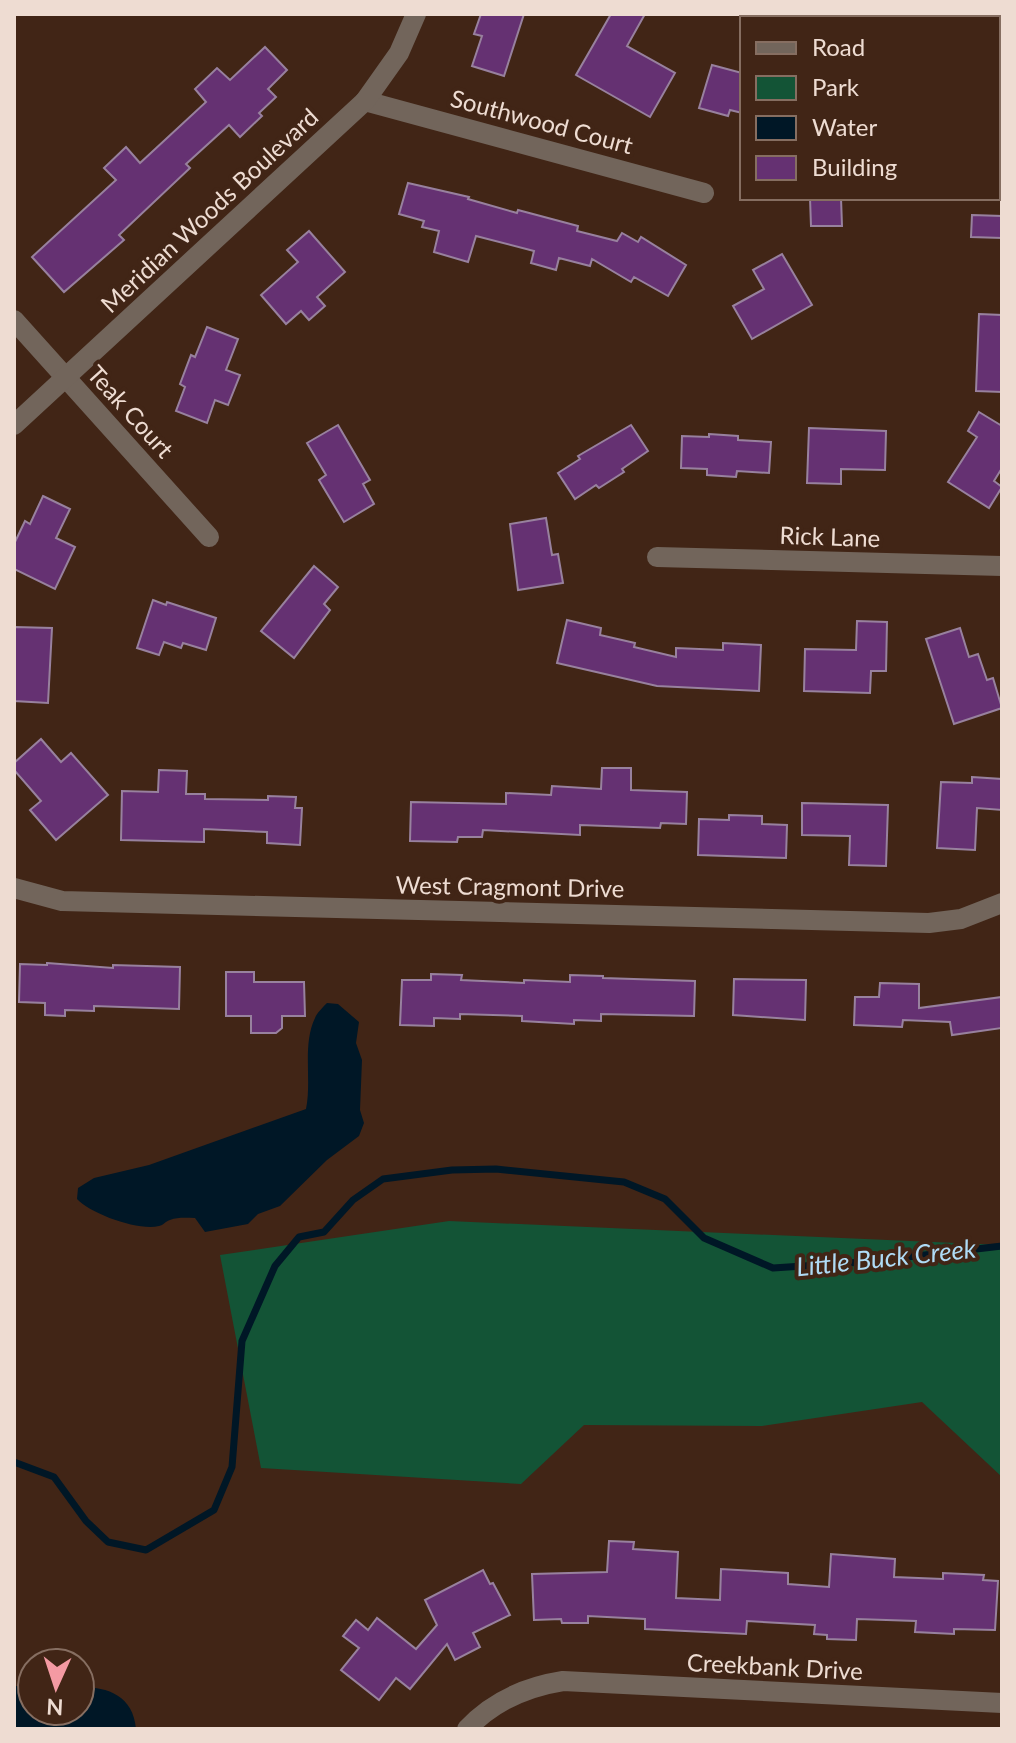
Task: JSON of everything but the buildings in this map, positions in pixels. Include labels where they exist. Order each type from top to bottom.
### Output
[{"type":"street","name":"Meridian Woods Boulevard","points":[[14,425],[365,101],[399,53],[416,14]]},
{"type":"street","name":"Southwood Court","points":[[365,101],[704,193]]},
{"type":"street","name":"Teak Court","points":[[14,320],[209,537]]},
{"type":"street","name":"Rick Lane","points":[[657,557],[1002,566]]},
{"type":"street","name":"West Cragmont Drive","points":[[14,888],[62,901],[929,923],[961,919],[1002,903]]},
{"type":"street","name":"Creekbank Drive","points":[[467,1729],[493,1706],[520,1691],[563,1681],[1002,1703]]},
{"type":"green space","points":[[449,1221],[1002,1245],[1002,1477],[922,1402],[762,1426],[584,1425],[521,1484],[261,1468],[220,1255]]},
{"type":"water","points":[[327,1003],[338,1004],[359,1022],[356,1043],[362,1060],[360,1110],[364,1123],[359,1136],[327,1160],[280,1206],[258,1214],[248,1224],[205,1232],[195,1218],[176,1218],[161,1226],[150,1227],[128,1224],[93,1210],[77,1199],[78,1188],[94,1178],[149,1165],[306,1109],[311,1028]]},
{"type":"water","points":[[16,1686],[16,1727],[96,1727],[96,1689],[125,1701],[136,1729],[14,1729]]},
{"type":"waterway","name":"Little Buck Creek","points":[[14,1462],[54,1477],[86,1521],[108,1542],[146,1550],[214,1510],[232,1467],[242,1341],[275,1266],[299,1237],[324,1232],[353,1200],[383,1179],[452,1170],[496,1169],[624,1182],[665,1199],[704,1238],[773,1268],[864,1262],[1002,1246]]}]
